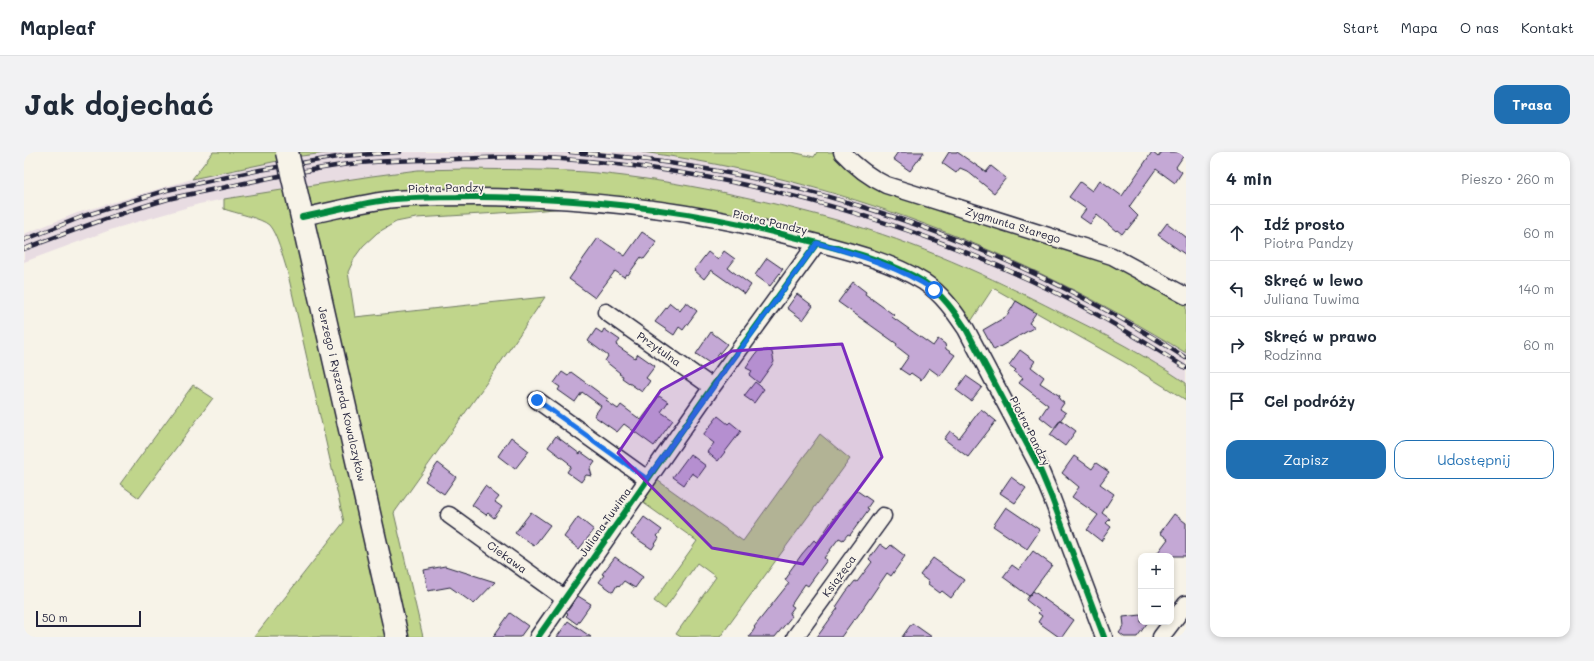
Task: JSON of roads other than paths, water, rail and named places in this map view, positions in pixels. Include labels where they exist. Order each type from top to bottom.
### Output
[{"type":"main road","name":"Jerzego i Ryszarda Kowalczyków","points":[[287,152],[397,637]]},
{"type":"street","name":"Zygmunta Starego","points":[[845,153],[861,170],[886,185],[1112,256],[1186,296]]},
{"type":"street","name":"Piotra Pandzy","points":[[301,211],[395,199],[448,197],[554,199],[609,204],[676,213],[740,224],[817,243],[879,262],[907,273],[934,290],[955,312],[969,335],[1038,465],[1104,637]]},
{"type":"street","name":"Juliana Tuwima","points":[[538,637],[712,387],[817,243]]},
{"type":"street","name":"Przytulna","points":[[606,312],[712,387]]},
{"type":"street","points":[[537,400],[647,479]]},
{"type":"street","name":"Ciekawa","points":[[449,515],[564,598]]},
{"type":"street","name":"Książęca","points":[[795,637],[883,516]]},
{"type":"street","points":[[1161,637],[1186,604]]},
{"type":"railway","points":[[24,240],[84,216],[167,190],[260,170],[343,156],[400,152]]},
{"type":"railway","points":[[570,152],[652,161],[733,174],[813,193],[891,216],[968,244],[1043,277],[1115,315],[1186,358]]},
{"type":"railway","points":[[24,249],[113,216],[168,199],[282,175],[342,165],[385,161],[517,157],[591,161],[656,169],[720,180],[784,194],[848,211],[910,231],[972,255],[1032,281],[1110,322],[1186,368]]}]
